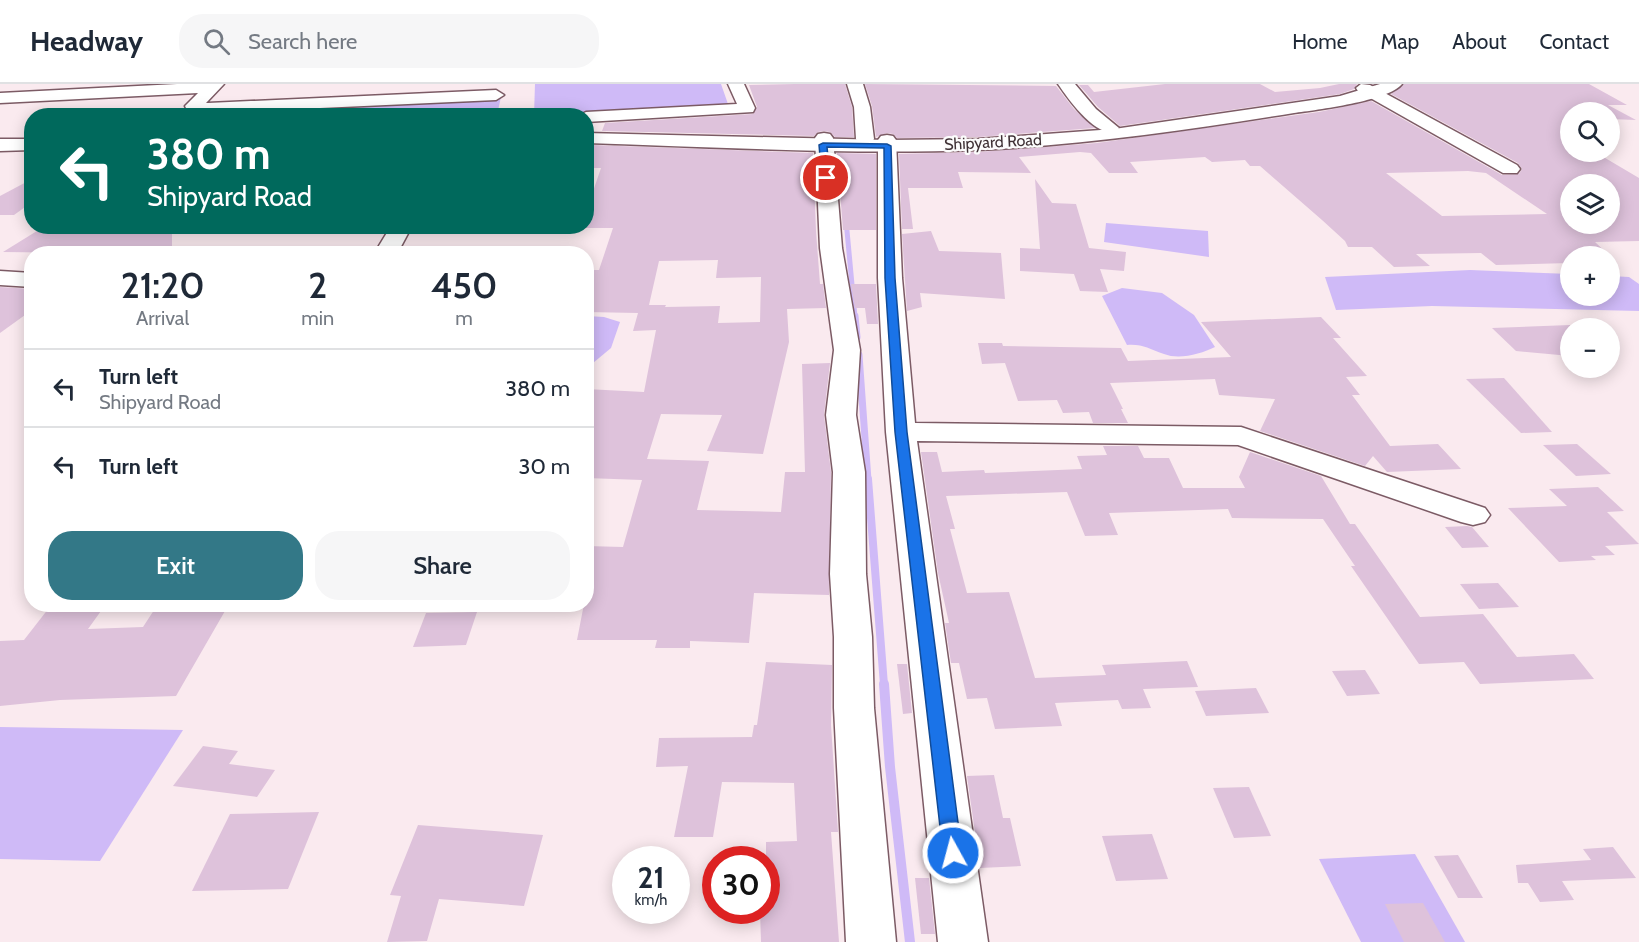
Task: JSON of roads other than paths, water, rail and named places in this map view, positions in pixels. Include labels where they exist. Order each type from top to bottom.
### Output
[{"type":"street","points":[[594,117],[747,108],[736,84]]},
{"type":"street","points":[[855,84],[862,107],[880,142],[901,432],[963,942]]},
{"type":"street","points":[[1066,84],[1090,113],[1110,128]]},
{"type":"street","name":"Shipyard Road","points":[[880,142],[1110,128],[1321,98],[1394,84]]},
{"type":"street","points":[[214,86],[193,106],[208,108],[496,95]]},
{"type":"street","points":[[0,98],[214,86]]},
{"type":"street","points":[[1370,88],[1509,170]]},
{"type":"street","name":"Shipyard Road","points":[[594,138],[978,144],[1114,134],[1277,111],[1370,88]]},
{"type":"street","name":"Shipyard Road","points":[[594,131],[823,142]]},
{"type":"street","points":[[0,140],[24,138]]},
{"type":"street","points":[[823,142],[831,248],[847,350],[841,415],[849,472],[848,574],[853,637],[854,708],[871,942]]},
{"type":"street","points":[[0,145],[24,144]]},
{"type":"street","points":[[0,278],[24,280]]},
{"type":"street","points":[[901,432],[1241,436],[1473,514]]},
{"type":"waterway","points":[[846,220],[855,317]]},
{"type":"waterway","points":[[855,316],[857,337]]},
{"type":"waterway","points":[[859,355],[868,480]]},
{"type":"waterway","points":[[868,479],[884,685]]},
{"type":"waterway","points":[[884,684],[890,767],[910,942]]}]
